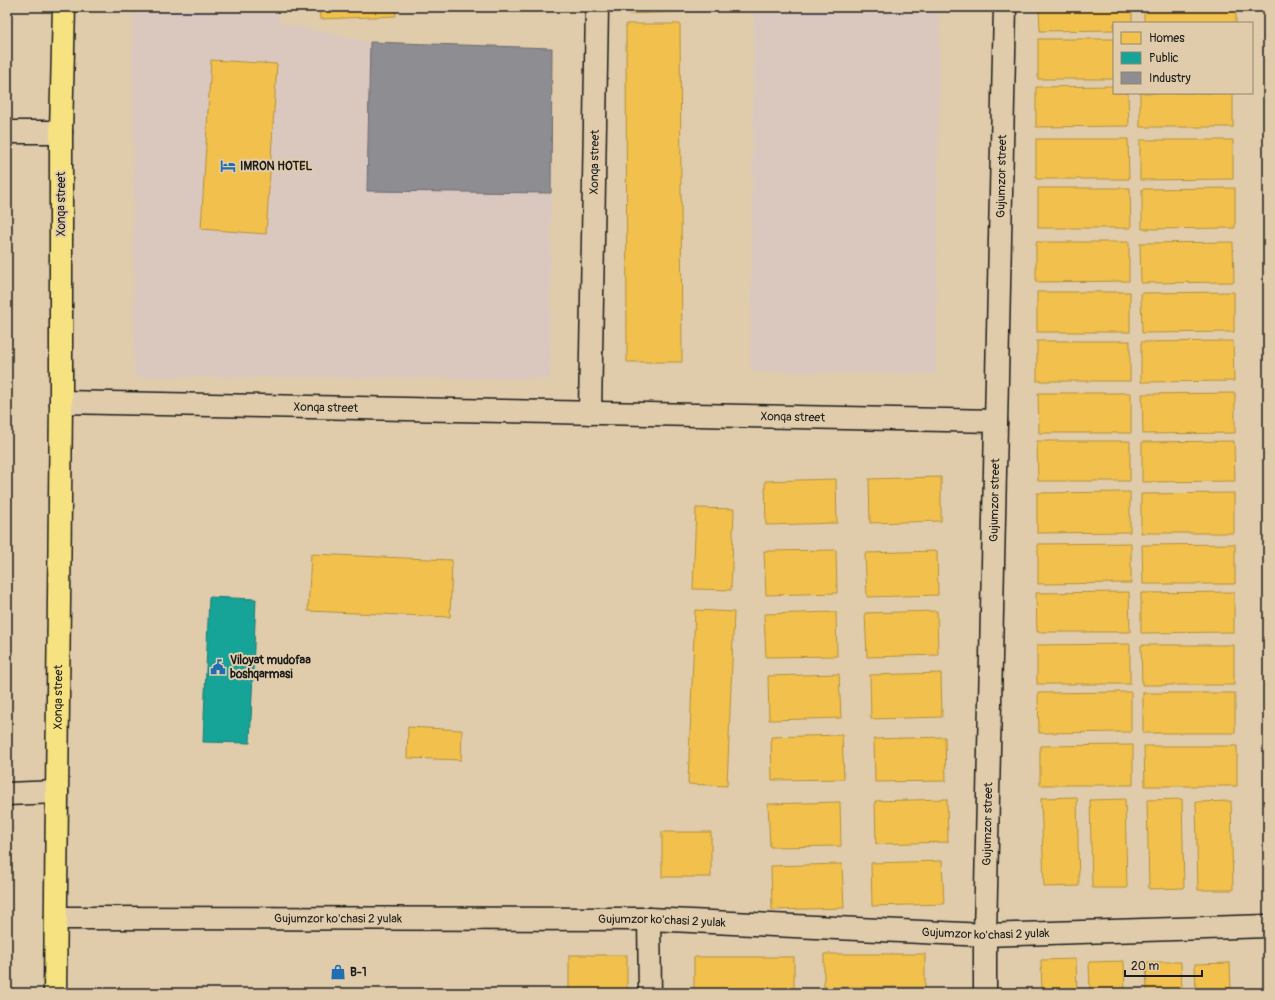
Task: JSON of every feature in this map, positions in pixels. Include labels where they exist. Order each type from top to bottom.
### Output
[{"type":"main road","name":"Xonqa street","points":[[55,993],[61,402],[61,132],[64,7]]},
{"type":"street","name":"Xonqa street","points":[[590,413],[596,7]]},
{"type":"street","name":"Gujumzor street","points":[[985,993],[1004,7]]},
{"type":"street","points":[[7,132],[61,132]]},
{"type":"street","name":"Xonqa street","points":[[61,402],[996,421]]},
{"type":"street","points":[[7,794],[57,792]]},
{"type":"street","name":"Gujumzor ko'chasi 2 yulak","points":[[56,918],[649,919],[985,935],[1268,926]]},
{"type":"street","points":[[649,919],[650,993]]},
{"type":"shaded area","points":[[132,7],[275,7],[282,23],[370,42],[552,48],[550,379],[134,377]]},
{"type":"shaded area","points":[[754,7],[940,7],[936,374],[750,372]]},
{"type":"building: Homes","points":[[319,7],[395,7],[396,16],[320,19]]},
{"type":"building: Homes","points":[[491,7],[559,7],[491,9]]},
{"type":"building: Homes","points":[[629,7],[705,7],[706,11],[629,14]]},
{"type":"building: Homes","points":[[1039,7],[1132,7],[1132,22],[1113,22],[1113,30],[1040,31]]},
{"type":"building: Homes","points":[[1144,7],[1236,7],[1236,22],[1144,22]]},
{"type":"building: Homes","points":[[626,24],[680,24],[682,362],[627,362]]},
{"type":"building: Homes","points":[[1038,39],[1113,39],[1113,79],[1038,79]]},
{"type":"building: Homes","points":[[211,60],[277,64],[266,234],[201,229]]},
{"type":"building: Homes","points":[[1113,86],[1113,94],[1128,94],[1129,126],[1036,127],[1036,87]]},
{"type":"building: Homes","points":[[1140,94],[1233,94],[1233,127],[1140,127]]},
{"type":"building: Homes","points":[[1036,139],[1128,139],[1129,179],[1036,179]]},
{"type":"building: Homes","points":[[1140,140],[1233,140],[1233,179],[1140,180]]},
{"type":"building: Homes","points":[[1038,188],[1130,188],[1131,228],[1038,228]]},
{"type":"building: Homes","points":[[1235,188],[1235,228],[1142,229],[1142,189]]},
{"type":"building: Homes","points":[[1036,242],[1129,242],[1129,281],[1036,282]]},
{"type":"building: Homes","points":[[1233,242],[1234,282],[1141,283],[1140,243]]},
{"type":"building: Homes","points":[[1037,292],[1130,292],[1130,332],[1037,332]]},
{"type":"building: Homes","points":[[1234,292],[1234,332],[1142,333],[1141,293]]},
{"type":"building: Homes","points":[[1037,341],[1130,341],[1130,381],[1037,381]]},
{"type":"building: Homes","points":[[1233,341],[1234,381],[1141,382],[1141,342]]},
{"type":"building: Homes","points":[[1038,393],[1131,393],[1131,433],[1039,433]]},
{"type":"building: Homes","points":[[1235,393],[1235,433],[1143,434],[1142,394]]},
{"type":"building: Homes","points":[[1037,441],[1130,441],[1130,481],[1038,481]]},
{"type":"building: Homes","points":[[1234,441],[1235,481],[1142,482],[1142,442]]},
{"type":"building: Homes","points":[[941,477],[941,521],[870,523],[869,479]]},
{"type":"building: Homes","points":[[836,479],[837,523],[766,525],[765,481]]},
{"type":"building: Homes","points":[[1130,492],[1130,532],[1037,533],[1037,493]]},
{"type":"building: Homes","points":[[1234,493],[1234,533],[1141,533],[1141,494]]},
{"type":"building: Homes","points":[[696,508],[734,509],[731,590],[693,589]]},
{"type":"building: Homes","points":[[1131,543],[1131,583],[1038,584],[1038,544]]},
{"type":"building: Homes","points":[[1235,544],[1235,584],[1143,584],[1142,545]]},
{"type":"building: Homes","points":[[836,550],[837,593],[766,595],[764,551]]},
{"type":"building: Homes","points":[[937,551],[938,595],[867,597],[865,553]]},
{"type":"building: Homes","points":[[311,554],[452,560],[450,617],[308,611]]},
{"type":"building: Homes","points":[[1129,592],[1130,632],[1037,632],[1036,593]]},
{"type":"building: Homes","points":[[1234,592],[1234,632],[1141,633],[1141,593]]},
{"type":"building: Homes","points":[[695,610],[734,612],[727,786],[688,784]]},
{"type":"building: Homes","points":[[937,611],[938,655],[867,657],[865,613]]},
{"type":"building: Homes","points":[[836,612],[837,656],[766,657],[764,614]]},
{"type":"building: Homes","points":[[1130,644],[1130,684],[1037,684],[1037,645]]},
{"type":"building: Homes","points":[[1141,645],[1234,645],[1234,685],[1142,685]]},
{"type":"building: Homes","points":[[941,673],[942,717],[871,719],[870,675]]},
{"type":"building: Homes","points":[[839,674],[841,718],[769,720],[768,676]]},
{"type":"building: Homes","points":[[1131,692],[1131,732],[1039,733],[1038,693]]},
{"type":"building: Homes","points":[[1143,693],[1235,693],[1235,733],[1143,733]]},
{"type":"building: Homes","points":[[408,727],[462,730],[461,760],[407,758]]},
{"type":"building: Homes","points":[[842,735],[844,779],[772,780],[771,737]]},
{"type":"building: Homes","points":[[945,737],[946,781],[875,782],[874,739]]},
{"type":"building: Homes","points":[[1133,745],[1133,785],[1040,785],[1040,746]]},
{"type":"building: Homes","points":[[1144,746],[1237,746],[1237,786],[1145,786]]},
{"type":"building: Homes","points":[[1077,797],[1079,886],[1044,887],[1041,798]]},
{"type":"building: Homes","points":[[947,799],[948,842],[876,844],[875,801]]},
{"type":"building: Homes","points":[[1125,799],[1127,888],[1092,888],[1090,800]]},
{"type":"building: Homes","points":[[1182,799],[1184,888],[1149,889],[1147,800]]},
{"type":"building: Homes","points":[[1231,801],[1233,890],[1198,890],[1196,802]]},
{"type":"building: Homes","points":[[840,802],[841,846],[770,847],[768,804]]},
{"type":"building: Homes","points":[[662,832],[711,832],[711,877],[662,877]]},
{"type":"building: Homes","points":[[942,861],[944,904],[872,906],[871,863]]},
{"type":"building: Homes","points":[[842,864],[844,908],[772,910],[771,866]]},
{"type":"building: Homes","points":[[824,954],[925,954],[925,987],[824,987]]},
{"type":"building: Homes","points":[[569,955],[627,955],[627,993],[569,993]]},
{"type":"building: Homes","points":[[694,957],[794,957],[794,990],[694,990]]},
{"type":"building: Homes","points":[[1076,959],[1077,993],[1042,993],[1041,960]]},
{"type":"building: Homes","points":[[1124,961],[1125,993],[1090,993],[1089,962]]},
{"type":"building: Homes","points":[[1146,962],[1181,962],[1182,993],[1147,993]]},
{"type":"building: Homes","points":[[1230,963],[1231,993],[1196,993],[1195,964]]},
{"type":"building: Public","points":[[209,597],[256,599],[250,743],[203,742]]},
{"type":"building: Industry","points":[[370,42],[552,48],[551,193],[367,191]]},
{"type":"place","name":"IMRON HOTEL","points":[[228,166]]},
{"type":"place","name":"Viloyat mudofaa boshqarmasi","points":[[218,667]]},
{"type":"place","name":"В-1","points":[[338,972]]}]
